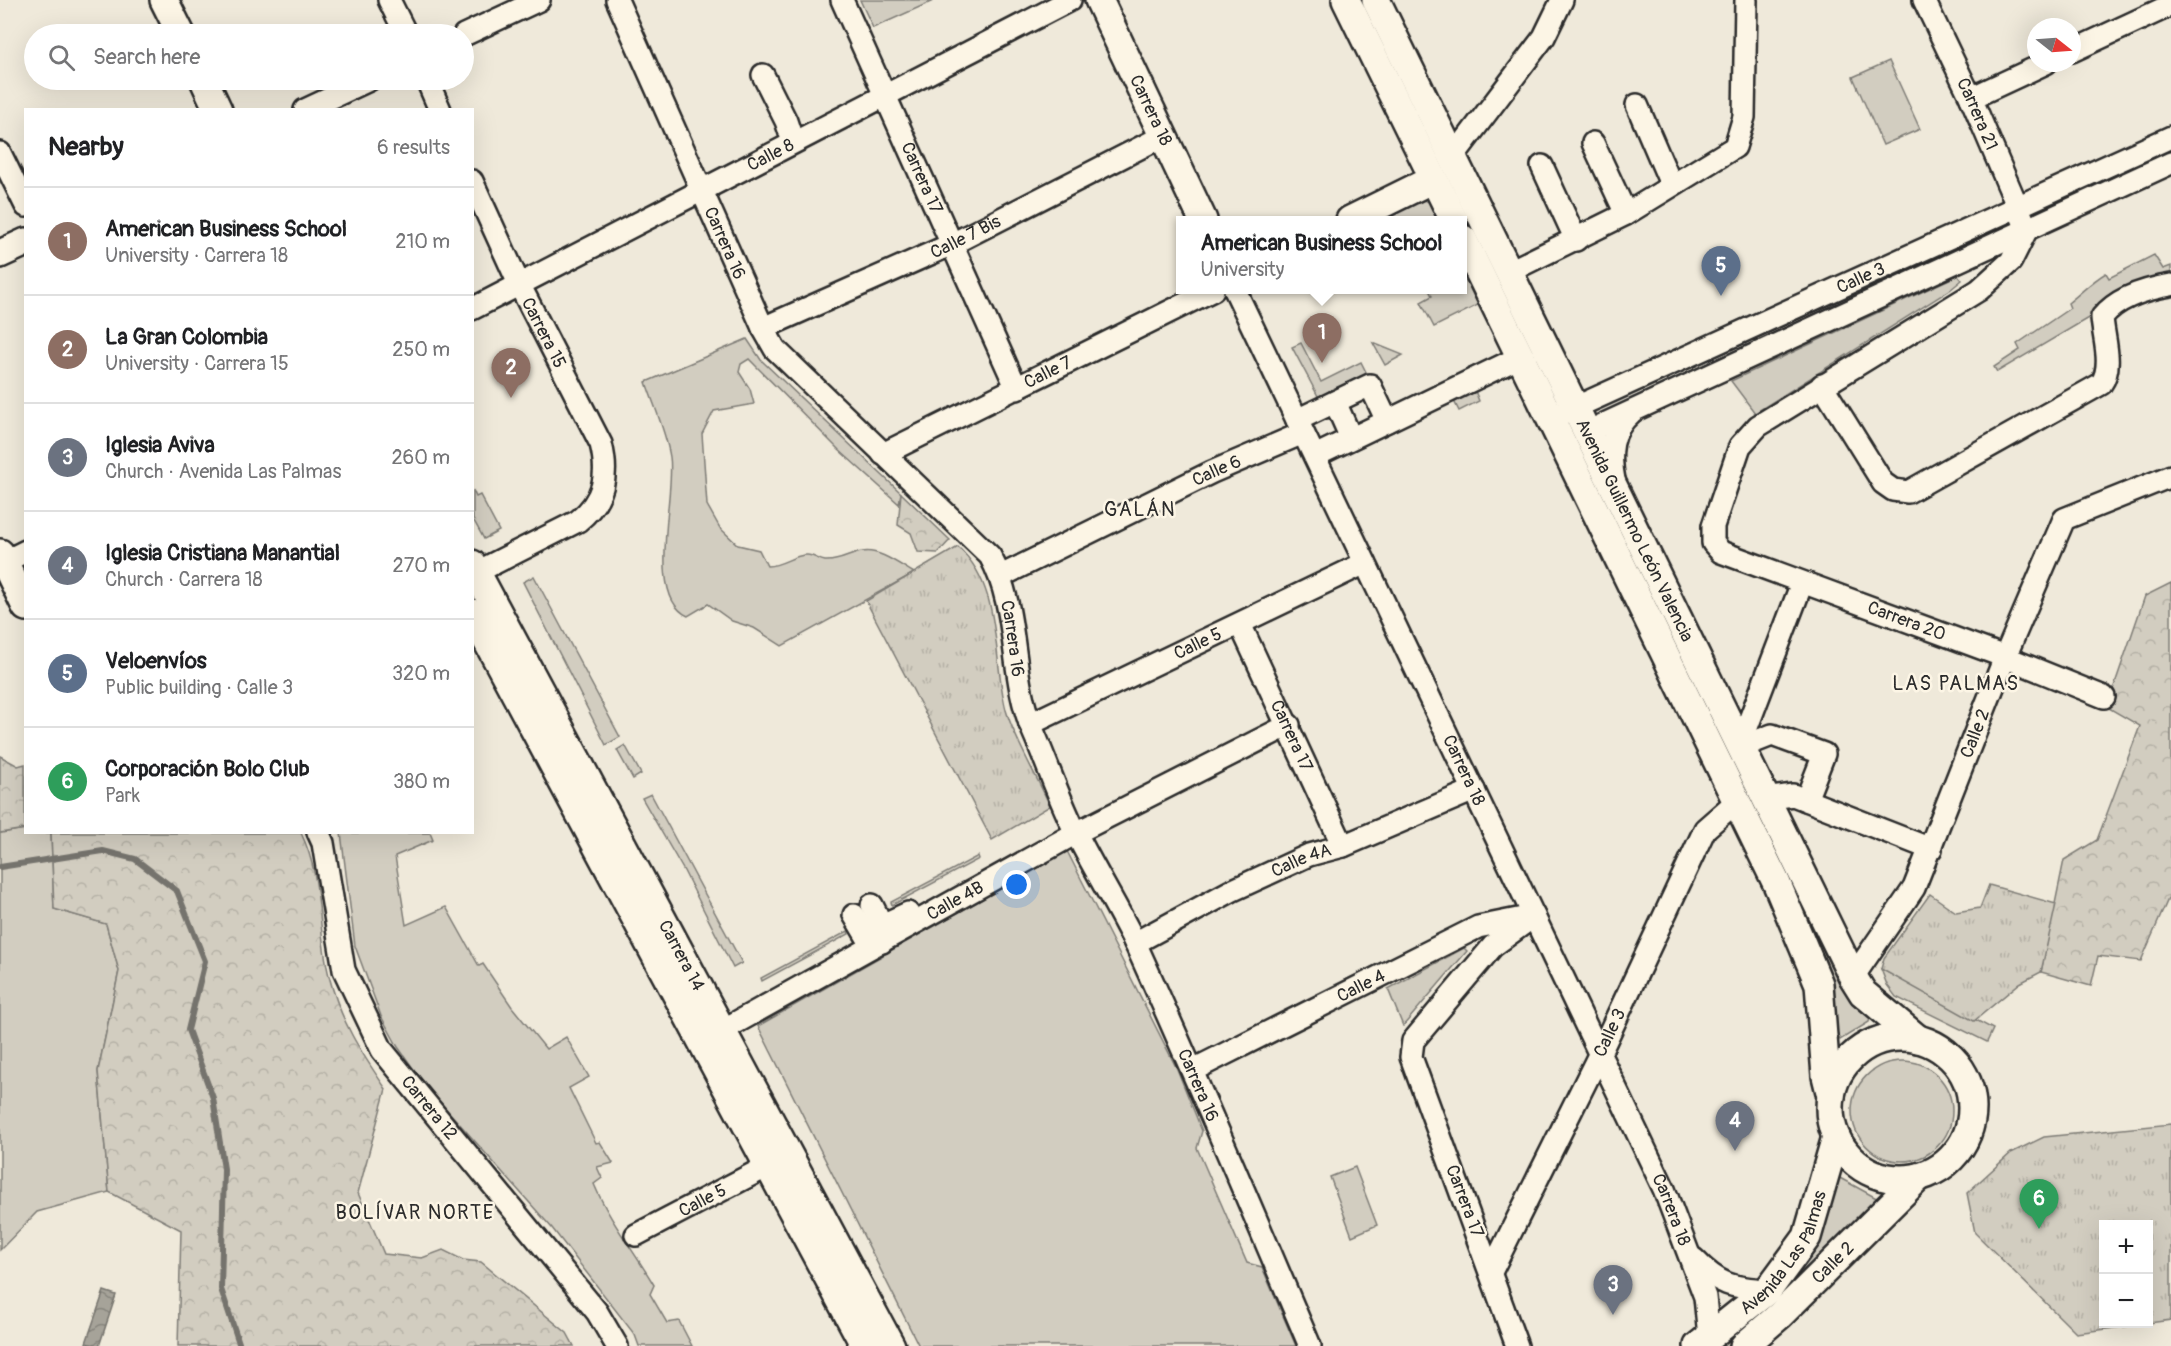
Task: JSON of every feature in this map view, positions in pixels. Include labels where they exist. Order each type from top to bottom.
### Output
[{"type":"main road","points":[[164,0],[176,24]]},
{"type":"main road","name":"Carrera 18","points":[[1099,0],[1201,216]]},
{"type":"main road","points":[[1346,0],[1452,216]]},
{"type":"main road","name":"Avenida Guillermo León Valencia","points":[[1376,0],[1852,977],[1863,993],[1918,1039]]},
{"type":"main road","points":[[209,90],[217,108]]},
{"type":"main road","points":[[1358,216],[1433,179]]},
{"type":"main road","points":[[0,254],[24,243]]},
{"type":"main road","name":"Avenida Guillermo León Valencia","points":[[1467,248],[1777,884],[1819,984],[1826,1076],[1831,1096]]},
{"type":"main road","points":[[7,557],[24,602]]},
{"type":"main road","name":"Carrera 14","points":[[475,568],[721,1030],[885,1346]]},
{"type":"main road","name":"Carrera 14","points":[[474,621],[768,1167],[885,1346]]},
{"type":"main road","points":[[1899,1037],[1918,1039],[1941,1048],[1959,1066],[1970,1088],[1972,1103],[1968,1133],[1955,1157],[1936,1170],[1919,1177],[1899,1180],[1879,1176],[1861,1167],[1846,1154],[1836,1137],[1830,1117],[1831,1096],[1837,1078],[1847,1062],[1862,1048],[1880,1040],[1899,1037]]},
{"type":"main road","name":"Avenida Las Palmas","points":[[1704,1341],[1768,1290],[1807,1237],[1836,1137]]},
{"type":"main road","name":"Calle 2","points":[[1744,1346],[1780,1315],[1919,1177]]},
{"type":"street","points":[[389,0],[401,24]]},
{"type":"street","points":[[474,31],[539,0]]},
{"type":"street","name":"Carrera 16","points":[[617,0],[763,328],[775,349],[990,556],[1001,576],[1012,625],[1022,703],[1030,724],[1073,827],[1135,943],[1193,1070],[1310,1346]]},
{"type":"street","name":"Carrera 17","points":[[842,0],[887,96],[950,245],[1017,389]]},
{"type":"street","name":"Calle 8","points":[[474,308],[1070,0]]},
{"type":"street","points":[[1452,157],[1544,37],[1562,0]]},
{"type":"street","points":[[1508,272],[1626,214],[1671,184],[1735,147],[1744,117],[1746,0]]},
{"type":"street","name":"Carrera 21","points":[[1926,0],[2027,229]]},
{"type":"street","points":[[2081,47],[2171,5]]},
{"type":"street","points":[[1971,98],[2027,72]]},
{"type":"street","points":[[763,75],[786,120],[793,142]]},
{"type":"street","points":[[309,108],[348,90]]},
{"type":"street","points":[[431,90],[439,108]]},
{"type":"street","points":[[1637,105],[1671,184]]},
{"type":"street","name":"Calle 7 Bis","points":[[763,328],[950,245],[1162,136]]},
{"type":"street","name":"Calle 3","points":[[1550,419],[2171,136]]},
{"type":"street","points":[[1593,143],[1626,214]]},
{"type":"street","points":[[0,153],[24,202]]},
{"type":"street","name":"Calle 3","points":[[1587,432],[2171,163]]},
{"type":"street","points":[[1542,166],[1576,240]]},
{"type":"street","name":"Carrera 15","points":[[474,185],[519,284],[601,444],[605,469],[600,499],[578,521],[475,568]]},
{"type":"street","points":[[2027,229],[2010,261],[1979,290],[1822,385],[1883,483],[1893,490],[1908,492],[2101,384],[2106,377],[2107,367],[2102,317],[2128,297],[2151,288],[2171,285]]},
{"type":"street","name":"Calle 7","points":[[883,454],[1205,294]]},
{"type":"street","name":"Carrera 18","points":[[1237,294],[1664,1189],[1705,1298],[1704,1341]]},
{"type":"street","points":[[1314,456],[1520,357]]},
{"type":"street","name":"Calle 6","points":[[1001,576],[1300,427],[1335,402],[1370,385],[1387,421]]},
{"type":"street","name":"Carrera 20","points":[[1822,385],[1758,426],[1740,446],[1713,526],[1713,543],[1721,552],[2005,657],[2104,697]]},
{"type":"street","points":[[1335,402],[1351,438]]},
{"type":"street","points":[[1616,492],[1612,468],[1612,441],[1622,421],[1636,409]]},
{"type":"street","name":"Calle 2","points":[[1852,977],[1914,888],[2005,657],[2064,519],[2171,476]]},
{"type":"street","name":"Calle 5","points":[[1030,724],[1365,562]]},
{"type":"street","points":[[1739,748],[1802,583]]},
{"type":"street","name":"Carrera 17","points":[[1240,624],[1289,725],[1343,846]]},
{"type":"street","name":"Calle 4B","points":[[721,1030],[882,942],[1073,827],[1289,725]]},
{"type":"street","points":[[1739,748],[1772,735],[1824,754],[1806,800]]},
{"type":"street","name":"Calle 4A","points":[[1135,943],[1231,891],[1309,855],[1343,846],[1474,790]]},
{"type":"street","points":[[1764,799],[1793,795],[1931,849]]},
{"type":"street","name":"Calle 3","points":[[1491,1272],[1600,1053],[1705,830],[1737,801]]},
{"type":"street","points":[[882,942],[867,937],[863,910],[882,925],[888,924],[1073,827]]},
{"type":"street","name":"Carrera 12","points":[[319,834],[323,843],[344,970],[382,1050],[597,1312],[617,1346]]},
{"type":"street","points":[[1479,964],[1493,946],[1534,916]]},
{"type":"street","name":"Calle 4","points":[[1193,1070],[1478,927],[1534,916]]},
{"type":"street","points":[[1467,933],[1479,932],[1485,936],[1487,942],[1479,964]]},
{"type":"street","name":"Carrera 17","points":[[1479,964],[1413,1041],[1410,1057],[1517,1346]]},
{"type":"street","name":"Calle 5","points":[[636,1235],[768,1167]]},
{"type":"street","name":"Carrera 18","points":[[1690,1254],[1711,1277],[1734,1288],[1768,1290]]},
{"type":"green space","points":[[860,0],[933,0],[933,1],[873,28]]},
{"type":"green space","points":[[1889,61],[1920,129],[1883,145],[1853,77]]},
{"type":"green space","points":[[1420,198],[1429,202],[1435,216],[1384,216]]},
{"type":"green space","points":[[2154,255],[2163,269],[2171,266],[2171,277],[2095,314],[1997,372],[1994,367],[2020,350],[2017,344],[2070,308],[2068,303],[2096,280],[2106,273],[2109,278]]},
{"type":"green space","points":[[1958,275],[1962,280],[1950,290],[1755,413],[1731,381]]},
{"type":"green space","points":[[1467,282],[1478,305],[1434,327],[1421,302],[1432,296],[1431,294],[1467,294]]},
{"type":"green space","points":[[747,339],[761,360],[901,493],[899,504],[839,450],[749,359],[741,364],[739,372],[750,389],[754,404],[714,411],[702,434],[707,505],[720,528],[738,545],[759,550],[767,566],[802,555],[830,561],[868,551],[889,558],[914,573],[782,646],[754,628],[732,621],[708,604],[688,616],[675,605],[668,588],[665,567],[670,457],[663,429],[646,382]]},
{"type":"green space","points":[[1301,343],[1321,382],[1361,362],[1367,374],[1319,398],[1292,347]]},
{"type":"green space","points":[[1373,343],[1403,355],[1385,365]]},
{"type":"green space","points":[[1475,391],[1479,401],[1459,411],[1454,401]]},
{"type":"green space","points":[[1603,491],[1837,976],[1870,1017],[1869,1022],[1840,1040],[1837,1035],[1825,963],[1817,943],[1599,493]]},
{"type":"green space","points":[[474,492],[476,497],[480,495],[499,531],[484,539],[474,521]]},
{"type":"green space","points":[[901,493],[950,540],[938,553],[918,552],[911,533],[898,525]]},
{"type":"green space","points":[[958,547],[983,582],[994,624],[1006,710],[1015,734],[1050,806],[992,840],[866,601]]},
{"type":"green space","points":[[534,576],[620,737],[606,745],[523,582]]},
{"type":"green space","points":[[2171,583],[2171,892],[2141,961],[2098,956],[2091,986],[2041,972],[2064,860],[2097,840],[2140,726],[2107,707],[2145,596]]},
{"type":"green space","points":[[625,745],[641,774],[633,779],[617,750]]},
{"type":"green space","points":[[0,756],[18,766],[24,764],[24,829],[0,833]]},
{"type":"green space","points":[[651,794],[742,963],[733,968],[684,871],[642,798]]},
{"type":"green space","points":[[24,829],[24,834],[51,834],[54,909],[106,924],[119,971],[98,1071],[109,1192],[37,1212],[0,1250],[0,833]]},
{"type":"green space","points":[[51,834],[301,834],[313,867],[325,958],[334,993],[352,1036],[386,1089],[358,1193],[384,1254],[422,1258],[443,1250],[463,1260],[481,1262],[567,1333],[574,1346],[178,1346],[181,1230],[109,1192],[98,1071],[119,971],[106,924],[54,909]]},
{"type":"green space","points":[[341,834],[430,834],[433,840],[395,856],[406,925],[446,907],[479,966],[483,964],[512,1007],[546,1049],[566,1037],[589,1077],[569,1088],[596,1143],[600,1142],[613,1163],[597,1167],[602,1178],[594,1184],[614,1223],[654,1285],[650,1294],[667,1323],[679,1321],[692,1346],[639,1346],[635,1335],[552,1228],[425,1085],[398,1047],[381,1016],[355,946]]},
{"type":"green space","points":[[1067,851],[1177,1069],[1202,1131],[1197,1148],[1247,1263],[1262,1267],[1296,1346],[919,1346],[758,1026]]},
{"type":"green space","points":[[978,856],[979,859],[892,905],[891,902]]},
{"type":"green space","points":[[1989,885],[2056,904],[2041,972],[2020,983],[1974,1021],[1881,969],[1884,958],[1930,894],[1956,912],[1980,908]]},
{"type":"green space","points":[[848,931],[849,934],[762,981],[761,978]]},
{"type":"green space","points":[[1464,948],[1467,951],[1403,1026],[1388,989]]},
{"type":"green space","points":[[1881,969],[1993,1029],[1987,1042],[1896,997],[1887,985]]},
{"type":"green space","points":[[1902,1061],[1921,1065],[1937,1076],[1948,1092],[1952,1111],[1948,1130],[1937,1146],[1921,1157],[1902,1161],[1883,1157],[1867,1146],[1856,1130],[1852,1111],[1856,1092],[1867,1076],[1883,1065]]},
{"type":"green space","points":[[2171,1124],[2171,1320],[2153,1322],[2153,1220],[2099,1220],[2099,1328],[2115,1328],[2076,1333],[1975,1233],[1967,1193],[2011,1153],[2044,1137]]},
{"type":"green space","points":[[1355,1167],[1377,1225],[1352,1236],[1330,1177]]},
{"type":"green space","points":[[1838,1177],[1880,1200],[1826,1248],[1773,1307],[1728,1346],[1715,1346]]},
{"type":"water","points":[[104,1291],[116,1295],[99,1346],[86,1343]]},
{"type":"waterway","points":[[0,867],[103,851],[135,859],[177,891],[205,961],[188,1030],[213,1098],[224,1169],[221,1289],[240,1346]]},
{"type":"place","name":"Veloenvíos","points":[[1721,296]]},
{"type":"place","name":"American Business School","points":[[1322,363]]},
{"type":"place","name":"La Gran Colombia","points":[[511,398]]},
{"type":"place","name":"Iglesia Cristiana Manantial","points":[[1735,1151]]},
{"type":"place","name":"Corporación Bolo Club","points":[[2039,1229]]},
{"type":"place","name":"Iglesia Aviva","points":[[1613,1315]]},
{"type":"district","name":"GALÁN","points":[[1140,509]]},
{"type":"district","name":"LAS PALMAS","points":[[1956,683]]},
{"type":"district","name":"BOLÍVAR NORTE","points":[[415,1212]]}]
